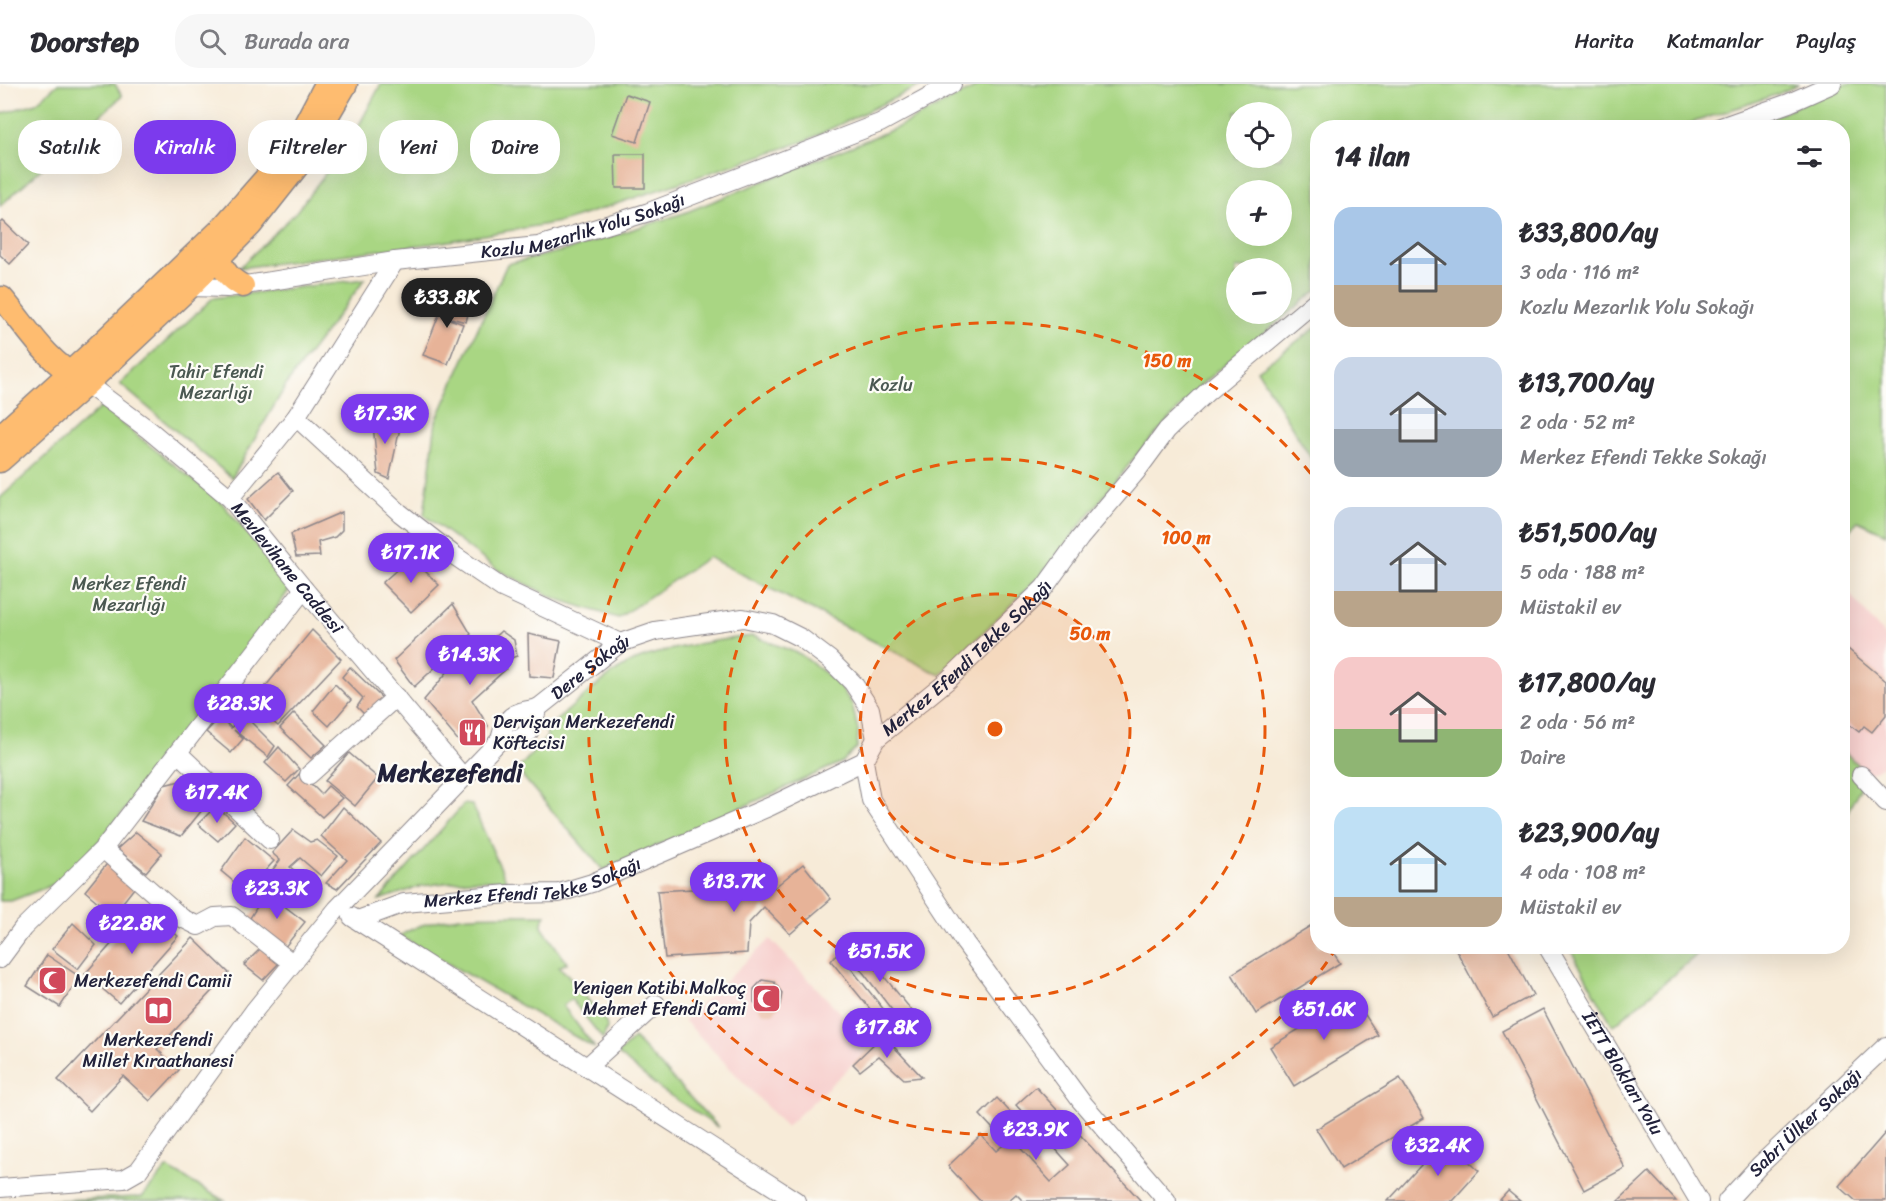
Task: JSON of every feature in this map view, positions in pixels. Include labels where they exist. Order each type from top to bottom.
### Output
[{"type":"main road","points":[[0,461],[167,281],[220,230],[279,163],[304,126],[326,84]]},
{"type":"main road","points":[[0,436],[78,379],[190,287],[219,258],[264,210],[300,163],[346,84]]},
{"type":"main road","points":[[219,258],[225,272],[243,286]]},
{"type":"main road","points":[[167,281],[190,287]]},
{"type":"main road","points":[[2,298],[44,352],[78,379]]},
{"type":"street","name":"Kozlu Mezarlık Yolu Sokağı","points":[[190,287],[220,289],[395,261],[538,246],[649,212],[880,123],[952,84]]},
{"type":"street","points":[[1741,120],[1789,103],[1832,84]]},
{"type":"street","points":[[230,498],[296,417],[395,261]]},
{"type":"street","name":"Merkez Efendi Tekke Sokağı","points":[[358,920],[404,903],[509,894],[559,893],[592,883],[750,815],[864,761],[876,740],[948,680],[1044,588],[1080,538],[1136,472],[1167,430],[1207,392],[1310,306]]},
{"type":"street","name":"Mevlevihane Caddesi","points":[[78,379],[149,430],[230,498],[463,777]]},
{"type":"street","points":[[296,417],[400,513],[455,556],[502,588],[620,643]]},
{"type":"street","points":[[0,959],[23,928],[103,849],[304,589]]},
{"type":"street","name":"Dere Sokağı","points":[[463,777],[500,740],[508,718],[538,708],[620,643],[655,631],[743,618],[773,624],[801,638],[830,660],[853,683],[870,709],[876,740]]},
{"type":"street","points":[[309,775],[396,697]]},
{"type":"street","points":[[178,753],[270,840]]},
{"type":"street","points":[[864,761],[871,800],[965,943],[1081,1101],[1167,1201]]},
{"type":"street","points":[[1861,775],[1886,802]]},
{"type":"street","points":[[0,1188],[124,1179],[138,1171],[254,1011],[292,963],[337,909],[463,777]]},
{"type":"street","points":[[103,849],[182,918],[198,926],[215,917],[232,916],[292,963]]},
{"type":"street","points":[[337,909],[358,920],[796,1201]]},
{"type":"street","name":"İETT Blokları Yolu","points":[[1552,954],[1699,1201]]},
{"type":"street","points":[[587,1067],[656,1004]]},
{"type":"street","name":"Sabri Ülker Sokağı","points":[[1727,1201],[1760,1165],[1886,1046]]},
{"type":"shaded area","points":[[1850,594],[1886,637],[1886,764],[1867,775],[1850,757]]},
{"type":"shaded area","points":[[770,939],[872,1046],[786,1127],[684,1020]]},
{"type":"green space","points":[[58,84],[115,84],[122,96],[95,120],[18,120],[18,174],[35,174],[0,206],[0,114],[36,103]]},
{"type":"green space","points":[[381,84],[924,84],[805,141],[565,221],[443,242],[239,268],[296,212],[325,174],[367,174],[367,120],[362,120]]},
{"type":"green space","name":"Kozlu","points":[[982,84],[1799,84],[1778,94],[1700,120],[1310,120],[1310,296],[1292,310],[1292,258],[1226,258],[1226,324],[1275,324],[1205,381],[1139,452],[1040,576],[940,675],[708,557],[618,618],[557,599],[498,570],[424,515],[436,421],[507,264],[571,249],[684,213],[894,129]]},
{"type":"green space","points":[[1843,84],[1886,84],[1886,534],[1858,521],[1850,530],[1850,120],[1767,120]]},
{"type":"green space","name":"Tahir Efendi Mezarlığı","points":[[365,279],[288,382],[232,478],[120,384],[213,298]]},
{"type":"green space","points":[[1310,332],[1310,457],[1257,370]]},
{"type":"green space","name":"Merkez Efendi Mezarlığı","points":[[101,407],[221,502],[292,586],[194,725],[96,845],[60,882],[11,901],[0,901],[0,498]]},
{"type":"green space","points":[[753,636],[800,654],[837,682],[852,704],[858,730],[857,748],[842,762],[603,870],[517,770],[547,737],[546,729],[595,687],[626,665],[669,650]]},
{"type":"green space","points":[[1850,757],[1867,775],[1850,807]]},
{"type":"green space","points":[[464,804],[472,805],[506,880],[468,880],[422,886],[379,900]]},
{"type":"green space","points":[[546,915],[542,927],[567,963],[559,967],[606,1022],[607,1028],[603,1039],[571,999],[563,1006],[595,1048],[400,936],[432,922],[451,918]]},
{"type":"green space","points":[[1573,954],[1698,954],[1613,1026]]},
{"type":"green space","points":[[634,1038],[719,1128],[659,1088],[618,1054]]},
{"type":"green space","points":[[167,1168],[225,1201],[27,1201],[142,1197]]},
{"type":"building","points":[[626,94],[650,102],[637,142],[612,134]]},
{"type":"building","points":[[615,154],[645,154],[645,188],[616,188]]},
{"type":"building","points":[[3,221],[28,245],[10,264],[0,255],[0,224]]},
{"type":"building","points":[[444,296],[471,302],[466,322],[439,315]]},
{"type":"building","points":[[439,315],[463,324],[448,364],[423,355]]},
{"type":"building","points":[[372,415],[400,428],[389,479],[378,474]]},
{"type":"building","points":[[278,472],[293,491],[264,520],[248,499]]},
{"type":"building","points":[[342,512],[342,530],[335,537],[318,542],[320,556],[296,557],[291,534]]},
{"type":"building","points":[[411,557],[439,585],[411,612],[382,583]]},
{"type":"building","points":[[453,604],[471,634],[414,687],[394,660]]},
{"type":"building","points":[[312,630],[341,659],[278,726],[251,704]]},
{"type":"building","points":[[501,631],[514,640],[517,656],[508,659],[506,669],[472,700],[488,726],[474,740],[461,744],[424,700],[476,641],[487,644]]},
{"type":"building","points":[[528,634],[561,641],[554,678],[529,676]]},
{"type":"building","points":[[1850,651],[1886,681],[1886,715],[1872,732],[1864,726],[1859,732],[1850,725]]},
{"type":"building","points":[[350,667],[383,699],[365,715],[357,707],[363,698],[342,677]]},
{"type":"building","points":[[335,684],[351,700],[329,726],[313,711]]},
{"type":"building","points":[[242,713],[275,746],[268,757],[234,730],[243,739],[231,753],[206,732],[220,717],[231,728]]},
{"type":"building","points":[[294,713],[326,745],[311,758],[280,728]]},
{"type":"building","points":[[279,747],[299,769],[286,782],[265,763]]},
{"type":"building","points":[[349,753],[378,778],[355,806],[325,781]]},
{"type":"building","points":[[300,773],[321,794],[328,786],[342,798],[322,817],[288,786]]},
{"type":"building","points":[[188,779],[211,799],[181,836],[141,821],[164,785]]},
{"type":"building","points":[[216,806],[235,823],[218,841],[198,824]]},
{"type":"building","points":[[343,807],[381,843],[337,889],[326,883],[347,860],[321,836]]},
{"type":"building","points":[[293,830],[310,842],[317,840],[338,856],[321,876],[300,858],[290,867],[303,877],[291,892],[279,882],[274,892],[262,884],[280,860],[272,853]]},
{"type":"building","points":[[136,832],[162,853],[146,872],[117,849]]},
{"type":"building","points":[[245,837],[274,861],[246,892],[221,871]]},
{"type":"building","points":[[110,860],[138,883],[113,915],[85,891]]},
{"type":"building","points":[[803,864],[831,899],[790,934],[764,907],[749,923],[747,953],[665,958],[657,891],[748,886],[764,872],[774,888]]},
{"type":"building","points":[[266,892],[305,922],[284,948],[250,918]]},
{"type":"building","points":[[144,907],[178,936],[119,1003],[85,974]]},
{"type":"building","points":[[73,923],[96,945],[78,969],[52,949]]},
{"type":"building","points":[[1310,926],[1310,954],[1334,954],[1340,963],[1256,1014],[1232,974]]},
{"type":"building","points":[[851,936],[918,1018],[905,1027],[842,945]]},
{"type":"building","name":"Merkezefendi Millet Kıraathanesi","points":[[193,938],[229,973],[157,1049],[179,1070],[150,1101],[123,1076],[90,1111],[58,1080]]},
{"type":"building","points":[[262,947],[279,963],[263,980],[244,965]]},
{"type":"building","points":[[838,952],[900,1030],[892,1036],[831,961]]},
{"type":"building","points":[[1458,954],[1511,954],[1533,995],[1492,1017]]},
{"type":"building","name":"Merkezefendi Camii","points":[[47,955],[80,977],[60,1007],[27,986]]},
{"type":"building","name":"Yenigen Katibi Malkoç Mehmet Efendi Cami","points":[[762,980],[774,982],[782,993],[780,1005],[774,1013],[762,1013],[754,1002],[754,989]]},
{"type":"building","points":[[1353,996],[1378,1035],[1294,1086],[1270,1047]]},
{"type":"building","points":[[1543,1009],[1625,1168],[1584,1190],[1502,1031]]},
{"type":"building","points":[[883,1035],[922,1077],[904,1079],[879,1056],[860,1071],[853,1064]]},
{"type":"building","points":[[1400,1078],[1424,1118],[1341,1169],[1316,1129]]},
{"type":"building","points":[[1036,1087],[1141,1201],[1023,1201],[1016,1194],[1008,1201],[980,1201],[948,1166],[981,1135],[996,1151],[1006,1143],[980,1115],[997,1098],[1026,1129],[1014,1141],[1051,1182],[1070,1165],[1016,1105]]},
{"type":"building","points":[[1886,1132],[1886,1201],[1856,1201],[1839,1186]]},
{"type":"building","points":[[1445,1139],[1479,1171],[1452,1201],[1388,1201]]},
{"type":"building","points":[[1649,1172],[1676,1201],[1618,1201]]},
{"type":"building","points":[[1508,1191],[1520,1201],[1499,1201]]},
{"type":"place","name":"Dervişan Merkezefendi Köftecisi","points":[[472,732]]},
{"type":"place","name":"Merkezefendi Camii","points":[[53,981]]},
{"type":"place","name":"Yenigen Katibi Malkoç Mehmet Efendi Cami","points":[[767,998]]},
{"type":"place","name":"Merkezefendi Millet Kıraathanesi","points":[[158,1011]]},
{"type":"district","name":"Merkezefendi","points":[[450,773]]}]
